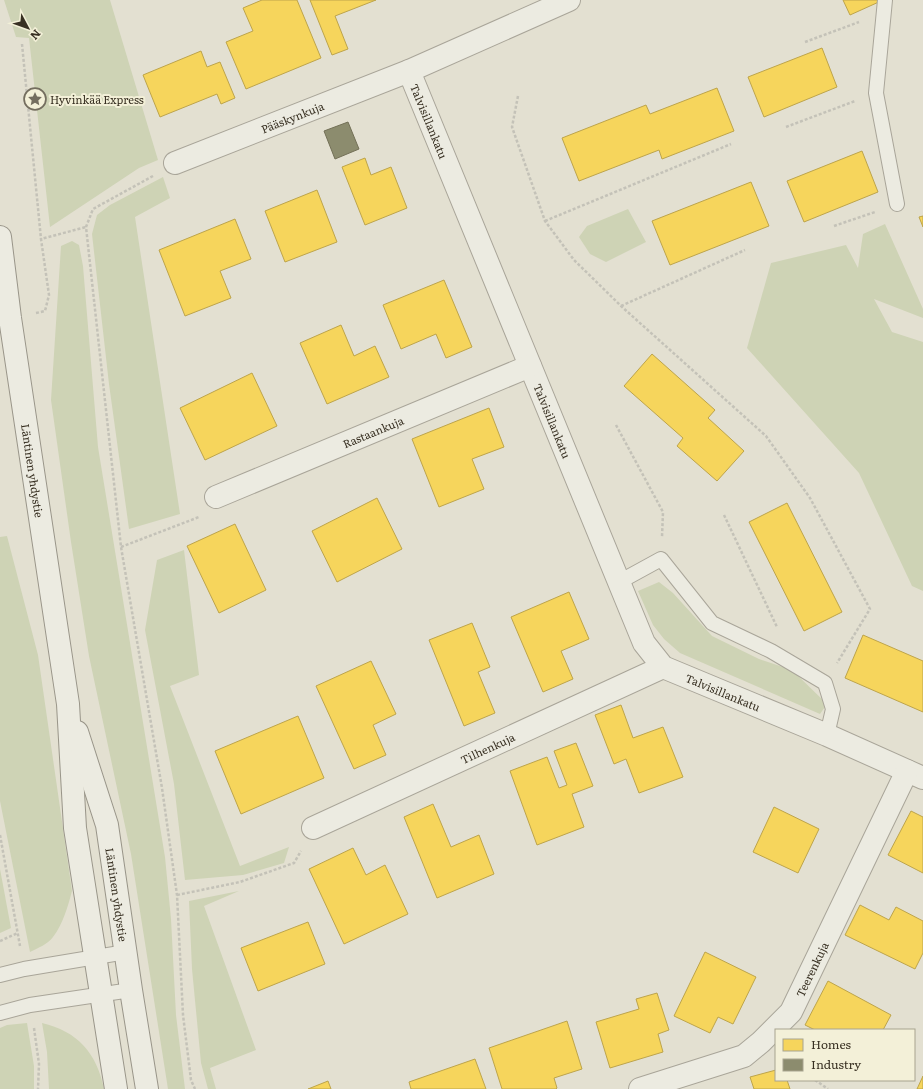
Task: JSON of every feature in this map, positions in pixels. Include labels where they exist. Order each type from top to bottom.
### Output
[{"type":"street","name":"Talvisillankatu","points":[[569,0],[409,70],[644,643],[663,668],[827,735],[915,775]]},
{"type":"street","name":"Pääskynkuja","points":[[175,163],[409,70]]},
{"type":"street","name":"Läntinen yhdystie","points":[[0,237],[10,318],[68,704],[75,828],[116,1089]]},
{"type":"street","name":"Rastaankuja","points":[[216,497],[530,366]]},
{"type":"street","name":"Tilhenkuja","points":[[313,828],[663,668]]},
{"type":"street","name":"Läntinen yhdystie","points":[[68,704],[108,825],[131,990],[147,1089]]},
{"type":"street","name":"Teerenkuja","points":[[640,1089],[744,1056],[761,1042],[791,1012],[915,775]]},
{"type":"lane","points":[[885,6],[876,93],[897,204]]},
{"type":"lane","points":[[619,582],[661,559],[712,623],[771,652],[824,684],[833,710],[827,735]]},
{"type":"lane","points":[[0,975],[24,969],[126,952]]},
{"type":"lane","points":[[0,1013],[22,1006],[131,990]]},
{"type":"path","points":[[805,42],[885,6]]},
{"type":"path","points":[[10,318],[45,311],[49,295],[41,239],[22,44]]},
{"type":"path","points":[[786,127],[876,93]]},
{"type":"path","points":[[518,96],[512,127],[545,221],[574,260],[621,306],[766,436],[814,505],[870,609],[824,684]]},
{"type":"path","points":[[545,221],[732,144]]},
{"type":"path","points":[[175,163],[93,209],[86,227],[121,547],[162,788],[177,895],[183,1015],[191,1080],[195,1089]]},
{"type":"path","points":[[834,226],[897,204]]},
{"type":"path","points":[[41,239],[86,227]]},
{"type":"path","points":[[621,306],[745,250]]},
{"type":"path","points":[[616,425],[663,512],[661,559]]},
{"type":"path","points":[[121,547],[197,518],[216,497]]},
{"type":"path","points":[[724,515],[795,666]]},
{"type":"path","points":[[177,895],[240,882],[294,863],[313,828]]},
{"type":"path","points":[[0,941],[18,934]]},
{"type":"path","points":[[817,1081],[828,1089]]},
{"type":"green space","points":[[4,0],[110,0],[158,160],[139,168],[50,227],[29,38],[16,37]]},
{"type":"green space","points":[[163,177],[170,198],[135,217],[180,514],[129,529],[109,384],[92,234],[97,215],[110,205]]},
{"type":"green space","points":[[628,209],[646,242],[606,262],[590,254],[579,237],[587,226]]},
{"type":"green space","points":[[885,224],[923,309],[923,318],[874,299],[892,332],[923,342],[923,591],[912,586],[859,473],[747,348],[771,263],[846,245],[858,268],[863,234]]},
{"type":"green space","points":[[72,241],[79,245],[83,266],[98,447],[165,857],[171,919],[176,1015],[185,1089],[168,1089],[131,854],[89,656],[51,400],[61,246]]},
{"type":"green space","points":[[7,536],[38,655],[72,891],[65,915],[57,932],[43,946],[30,952],[0,801],[0,537]]},
{"type":"green space","points":[[184,550],[199,675],[170,686],[240,866],[289,847],[284,863],[243,875],[185,880],[174,784],[145,630],[157,560]]},
{"type":"green space","points":[[659,582],[673,593],[712,636],[759,659],[792,670],[827,704],[820,714],[680,653],[664,639],[653,625],[638,591]]},
{"type":"green space","points":[[0,869],[11,928],[0,933]]},
{"type":"green space","points":[[239,891],[204,906],[256,1050],[210,1068],[216,1089],[208,1089],[201,1063],[192,969],[189,901]]},
{"type":"green space","points":[[27,1023],[34,1066],[34,1089],[0,1089],[0,1028],[7,1025]]},
{"type":"green space","points":[[42,1023],[65,1032],[84,1046],[91,1054],[101,1076],[104,1089],[49,1089],[47,1052]]},
{"type":"building: Homes","points":[[262,0],[297,0],[321,58],[246,89],[226,42],[253,31],[243,8]]},
{"type":"building: Homes","points":[[310,0],[376,0],[335,16],[348,49],[332,55]]},
{"type":"building: Homes","points":[[843,0],[881,0],[881,1],[850,15]]},
{"type":"building: Homes","points":[[822,48],[837,87],[764,117],[748,77]]},
{"type":"building: Homes","points":[[201,51],[207,67],[220,62],[235,98],[221,104],[217,94],[160,117],[143,75]]},
{"type":"building: Homes","points":[[717,88],[734,131],[662,159],[659,150],[579,181],[562,138],[646,105],[650,114]]},
{"type":"building: Homes","points":[[862,151],[878,192],[804,222],[787,181]]},
{"type":"building: Homes","points":[[365,158],[371,175],[391,167],[407,208],[365,225],[342,167]]},
{"type":"building: Homes","points":[[751,182],[769,226],[670,265],[652,221]]},
{"type":"building: Homes","points":[[317,190],[337,242],[285,262],[265,211]]},
{"type":"building: Homes","points":[[923,216],[923,227],[919,217]]},
{"type":"building: Homes","points":[[235,219],[251,259],[220,271],[231,298],[185,316],[159,250]]},
{"type":"building: Homes","points":[[444,280],[472,347],[446,358],[436,334],[401,349],[383,305]]},
{"type":"building: Homes","points":[[341,325],[354,356],[375,346],[389,377],[327,404],[300,343]]},
{"type":"building: Homes","points":[[652,354],[715,410],[708,418],[744,451],[717,481],[677,446],[683,438],[624,386]]},
{"type":"building: Homes","points":[[252,373],[277,426],[205,460],[180,408]]},
{"type":"building: Homes","points":[[489,408],[504,447],[472,459],[484,489],[439,507],[412,439]]},
{"type":"building: Homes","points":[[377,498],[402,549],[337,582],[312,531]]},
{"type":"building: Homes","points":[[787,503],[842,612],[804,631],[749,522]]},
{"type":"building: Homes","points":[[235,524],[266,590],[219,613],[187,546]]},
{"type":"building: Homes","points":[[569,592],[589,639],[561,651],[573,679],[543,692],[511,617]]},
{"type":"building: Homes","points":[[472,623],[490,667],[478,672],[495,713],[464,726],[429,640]]},
{"type":"building: Homes","points":[[863,635],[923,661],[923,712],[845,678]]},
{"type":"building: Homes","points":[[371,661],[396,714],[373,725],[386,755],[354,769],[316,686]]},
{"type":"building: Homes","points":[[621,705],[633,738],[663,727],[683,777],[639,793],[626,759],[614,764],[595,715]]},
{"type":"building: Homes","points":[[298,716],[324,778],[241,814],[215,751]]},
{"type":"building: Homes","points":[[576,743],[593,786],[572,794],[584,827],[537,845],[510,771],[547,757],[559,788],[567,785],[554,751]]},
{"type":"building: Homes","points":[[433,804],[451,847],[479,835],[494,874],[437,898],[404,817]]},
{"type":"building: Homes","points":[[774,807],[819,829],[798,873],[753,852]]},
{"type":"building: Homes","points":[[911,811],[923,817],[923,873],[888,855]]},
{"type":"building: Homes","points":[[353,848],[366,875],[385,865],[408,914],[344,944],[309,869]]},
{"type":"building: Homes","points":[[860,905],[889,920],[896,907],[923,921],[923,953],[915,969],[845,935]]},
{"type":"building: Homes","points":[[308,922],[325,964],[258,991],[241,948]]},
{"type":"building: Homes","points":[[705,952],[756,977],[733,1024],[718,1017],[710,1033],[674,1016]]},
{"type":"building: Homes","points":[[828,981],[891,1015],[884,1029],[813,1029],[805,1025]]},
{"type":"building: Homes","points":[[657,993],[669,1030],[658,1034],[663,1052],[610,1068],[596,1022],[639,1009],[636,999]]},
{"type":"building: Homes","points":[[567,1021],[582,1069],[554,1078],[556,1089],[502,1089],[489,1048]]},
{"type":"building: Homes","points":[[475,1059],[486,1089],[411,1089],[409,1082]]},
{"type":"building: Homes","points":[[775,1070],[775,1081],[787,1081],[790,1089],[754,1089],[750,1077]]},
{"type":"building: Homes","points":[[923,1076],[923,1089],[917,1089]]},
{"type":"building: Homes","points":[[328,1081],[331,1089],[308,1089]]},
{"type":"building: Industry","points":[[348,122],[359,149],[335,159],[324,131]]},
{"type":"place","name":"Hyvinkää Express","points":[[35,99]]}]
